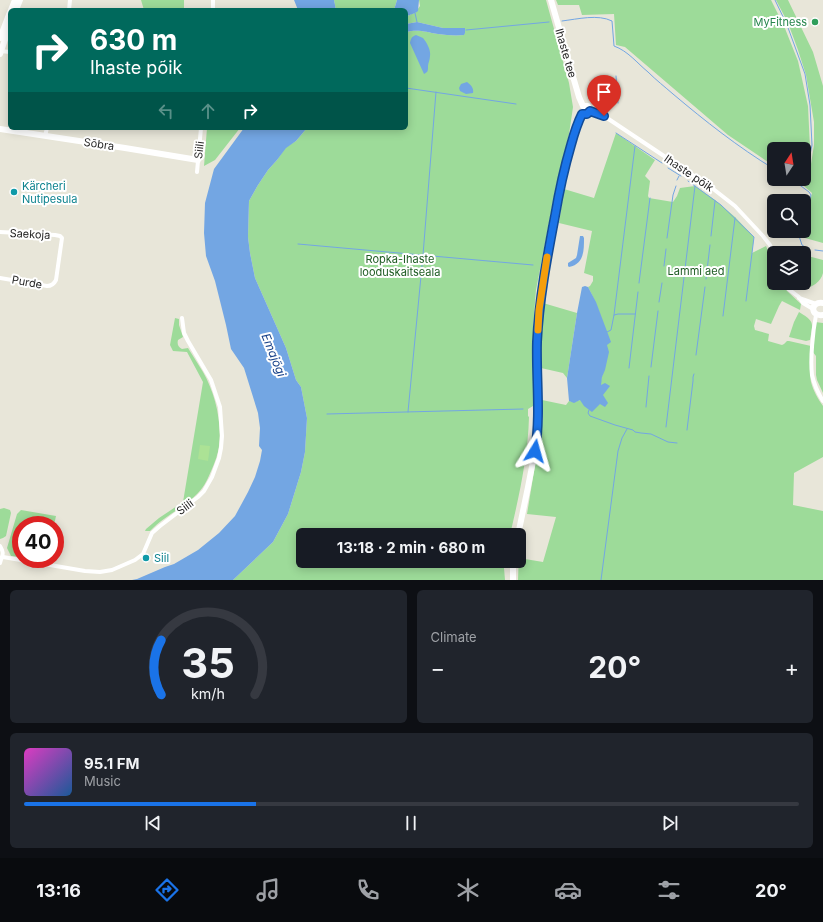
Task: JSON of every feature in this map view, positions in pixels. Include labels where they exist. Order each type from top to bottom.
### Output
[{"type":"street","name":"Ihaste tee","points":[[551,0],[583,106]]},
{"type":"street","points":[[0,38],[8,16]]},
{"type":"street","points":[[0,52],[8,30]]},
{"type":"street","points":[[519,528],[532,468],[538,423],[538,328],[544,271],[565,165],[577,124],[582,114],[580,110],[581,107],[588,106],[590,111],[587,114],[582,114]]},
{"type":"street","name":"Ihaste põik","points":[[590,111],[604,116],[712,188],[735,206],[767,240],[770,246]]},
{"type":"street","name":"Sõbra","points":[[0,129],[198,160]]},
{"type":"street","points":[[45,136],[46,130]]},
{"type":"street","name":"Siili","points":[[197,172],[201,130]]},
{"type":"street","name":"Saekoja","points":[[0,232],[60,236],[62,238],[56,280],[54,284]]},
{"type":"street","name":"Purde","points":[[0,278],[47,286],[54,284]]},
{"type":"street","points":[[789,290],[799,297],[820,307],[814,324],[811,364],[814,383],[823,401]]},
{"type":"street","name":"Siili","points":[[3,557],[85,571],[100,572],[112,570],[135,560],[143,554],[152,533],[204,491],[212,477],[221,448],[222,436],[220,407],[211,380],[184,333],[182,318]]},
{"type":"street","points":[[0,546],[3,557],[0,563]]},
{"type":"street","points":[[513,568],[513,580]]},
{"type":"green space","points":[[141,0],[184,0],[184,8],[143,8]]},
{"type":"green space","points":[[334,0],[397,0],[395,8],[336,8]]},
{"type":"green space","name":"Ropka-Ihaste looduskaitseala","points":[[419,0],[546,0],[569,83],[573,107],[569,134],[556,186],[536,290],[533,328],[533,406],[528,409],[529,417],[527,447],[520,491],[512,528],[296,528],[296,568],[504,568],[505,580],[233,580],[273,542],[288,514],[301,472],[305,452],[307,418],[301,387],[296,380],[286,348],[255,278],[248,237],[249,201],[268,170],[286,147],[296,141],[305,130],[408,130],[408,32],[418,31],[444,35],[464,35],[465,28],[443,28],[417,22],[408,24],[408,16],[415,13],[420,6]]},
{"type":"green space","points":[[556,0],[771,0],[784,26],[798,61],[808,106],[810,142],[767,142],[767,161],[728,135],[625,47],[616,45],[614,14],[582,15],[579,5],[558,5]]},
{"type":"green space","points":[[776,0],[788,0],[813,52],[823,86],[823,243],[805,238],[811,238],[812,193],[804,186],[811,186],[814,122],[806,75],[788,23]]},
{"type":"green space","points":[[207,130],[238,130],[215,160],[204,166]]},
{"type":"green space","name":"Lammi aed","points":[[616,133],[655,160],[645,176],[650,181],[649,198],[673,202],[680,188],[695,186],[735,217],[754,237],[752,253],[766,246],[767,290],[786,290],[801,304],[800,310],[782,301],[771,324],[756,319],[754,326],[755,330],[769,334],[768,341],[782,345],[789,341],[811,346],[811,382],[823,406],[823,457],[794,473],[793,505],[823,511],[823,580],[518,580],[518,568],[526,568],[526,559],[543,562],[556,517],[527,514],[543,417],[542,400],[566,405],[569,401],[574,402],[603,395],[601,383],[607,351],[605,332],[600,314],[588,287],[593,281],[593,276],[584,273],[592,231],[559,223],[564,189],[594,198]]},
{"type":"green space","points":[[811,257],[823,260],[823,273],[816,284],[811,286]]},
{"type":"green space","points":[[543,303],[577,313],[567,378],[563,373],[541,368],[540,340]]},
{"type":"green space","points":[[799,312],[808,318],[812,323],[810,340],[806,341],[789,337]]},
{"type":"green space","points":[[175,318],[179,319],[179,325],[183,337],[178,340],[178,345],[182,349],[188,348],[203,372],[211,389],[217,408],[220,437],[219,446],[213,466],[206,482],[200,490],[187,503],[161,521],[150,531],[145,531],[159,518],[183,502],[203,382],[187,352],[173,351],[170,345]]},
{"type":"green space","points":[[815,322],[823,323],[823,393],[816,375],[816,356],[812,351]]},
{"type":"green space","points":[[200,445],[210,446],[208,461],[198,459]]},
{"type":"green space","points":[[4,508],[10,510],[11,513],[6,536],[0,539],[0,509]]},
{"type":"green space","points":[[21,510],[56,516],[16,516]]},
{"type":"green space","points":[[12,531],[12,556],[7,548]]},
{"type":"water","points":[[294,0],[334,0],[336,8],[297,8]]},
{"type":"water","points":[[397,0],[419,0],[418,11],[408,16],[408,8],[395,8]]},
{"type":"water","points":[[417,22],[443,28],[465,28],[465,33],[464,35],[454,35],[418,31],[408,32],[408,24]]},
{"type":"water","points":[[416,35],[423,38],[430,51],[428,70],[424,74],[410,43],[412,37]]},
{"type":"water","points":[[467,82],[472,87],[473,93],[466,94],[460,91],[459,88],[461,84]]},
{"type":"water","name":"Emajõgi","points":[[243,130],[305,130],[296,141],[286,148],[268,170],[249,201],[248,237],[255,278],[286,348],[296,380],[301,387],[307,418],[305,452],[301,472],[288,514],[273,542],[233,580],[132,580],[174,564],[198,550],[219,533],[235,516],[255,477],[260,461],[262,450],[259,446],[260,428],[258,413],[244,368],[231,349],[215,281],[206,256],[204,233],[205,203],[214,169]]},
{"type":"water","points":[[580,236],[583,236],[584,238],[582,256],[578,263],[569,267],[568,263],[576,258]]},
{"type":"water","points":[[582,287],[588,287],[596,302],[611,342],[607,345],[609,352],[601,385],[605,383],[610,386],[603,395],[608,403],[605,407],[600,404],[592,412],[584,406],[580,400],[574,403],[569,401],[567,378]]},
{"type":"waterway","points":[[775,0],[787,25],[805,74],[810,105],[811,150]]},
{"type":"waterway","points":[[415,13],[417,22]]},
{"type":"waterway","points":[[562,21],[594,17],[612,21],[614,46],[628,54],[660,83],[710,124],[767,164]]},
{"type":"waterway","points":[[466,30],[549,22]]},
{"type":"waterway","points":[[616,76],[618,103]]},
{"type":"waterway","points":[[408,88],[516,104]]},
{"type":"waterway","points":[[408,412],[423,255],[436,92]]},
{"type":"waterway","points":[[616,133],[662,163]]},
{"type":"waterway","points":[[614,315],[635,146]]},
{"type":"waterway","points":[[668,168],[681,176]]},
{"type":"waterway","points":[[677,180],[679,176]]},
{"type":"waterway","points":[[688,181],[721,205],[754,237],[746,301]]},
{"type":"waterway","points":[[667,238],[673,195],[676,186]]},
{"type":"waterway","points":[[666,427],[695,186]]},
{"type":"waterway","points":[[801,186],[810,194]]},
{"type":"waterway","points":[[639,283],[650,198]]},
{"type":"waterway","points":[[711,236],[715,201]]},
{"type":"waterway","points":[[723,316],[735,218]]},
{"type":"waterway","points":[[800,238],[804,246]]},
{"type":"waterway","points":[[298,244],[533,265]]},
{"type":"waterway","points":[[706,279],[710,245]]},
{"type":"waterway","points":[[664,266],[666,249]]},
{"type":"waterway","points":[[815,250],[823,251]]},
{"type":"waterway","points":[[659,302],[662,283]]},
{"type":"waterway","points":[[696,355],[705,287]]},
{"type":"waterway","points":[[629,368],[638,292]]},
{"type":"waterway","points":[[651,367],[658,311]]},
{"type":"waterway","points":[[607,332],[611,330],[614,315],[635,314]]},
{"type":"waterway","points":[[687,430],[694,374]]},
{"type":"waterway","points":[[646,407],[649,376]]},
{"type":"waterway","points":[[327,414],[523,409]]},
{"type":"waterway","points":[[589,410],[588,413],[590,416],[633,430],[635,432],[651,434],[668,442],[677,443]]},
{"type":"waterway","points":[[601,580],[618,451],[622,438],[627,429]]},
{"type":"slow traffic","points":[[538,330],[539,310],[547,257]]},
{"type":"place","name":"MyFitness","points":[[815,22]]},
{"type":"place","name":"Kärcheri Nutipesula","points":[[14,192]]},
{"type":"place","name":"Siil","points":[[146,558]]},
{"type":"route","points":[[535,451],[539,412],[537,371],[539,310],[544,271],[560,186],[577,124],[582,114],[587,114],[590,111],[604,116]]}]
